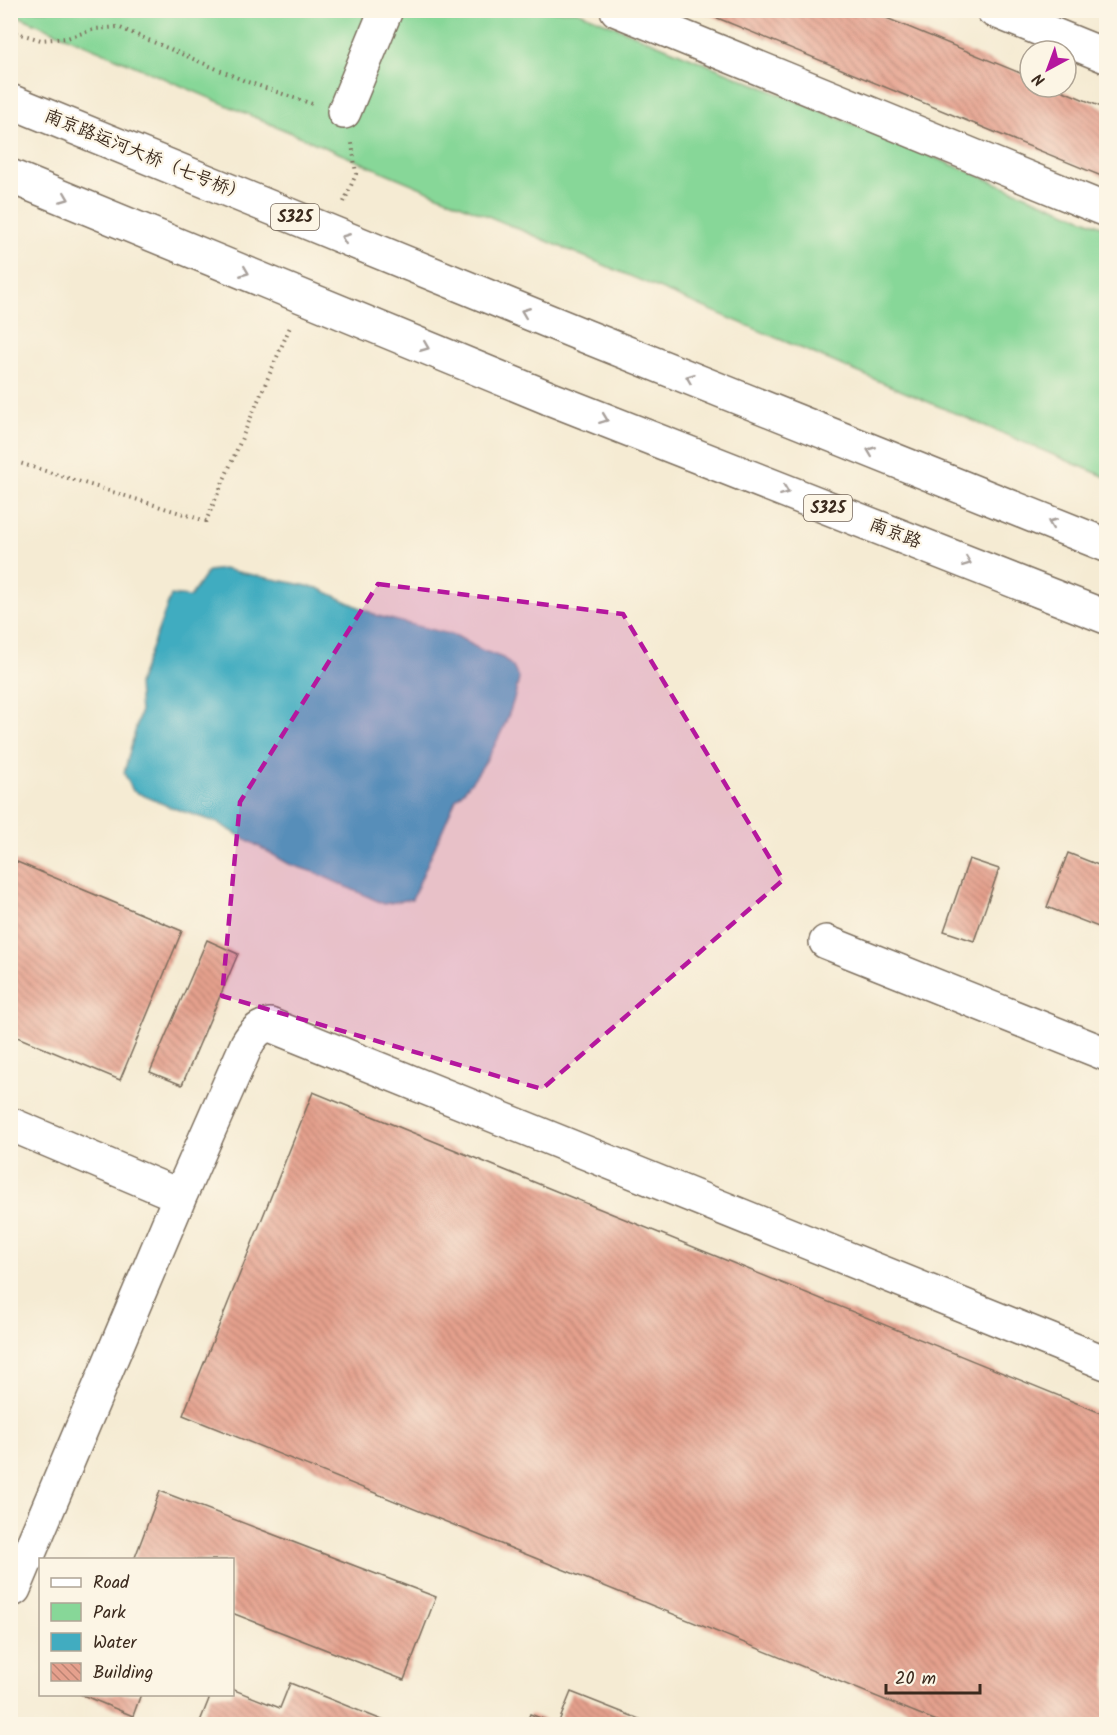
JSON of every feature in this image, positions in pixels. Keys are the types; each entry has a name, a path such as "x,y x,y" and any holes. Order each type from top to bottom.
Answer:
{"main road":[{"path":"344,112 386,10"},
{"path":"617,10 1107,210"},
{"path":"993,10 1107,56"},
{"name":"南京路运河大桥（七号桥）","path":"10,100 580,334 1107,545"},
{"name":"南京路","path":"10,176 549,398 1107,617"},
{"path":"826,942 1107,1054"},
{"path":"12,1591 247,1044 254,1033 270,1025 1107,1363"},
{"path":"10,1124 180,1196"}],"highlighted area":[{"path":"378,584 623,614 783,880 542,1089 222,996 240,802"}],"green space":[{"path":"11,10 577,11 1106,228 1106,477 315,143 11,13"}],"water":[{"path":"223,569 318,588 378,616 457,636 479,649 503,658 513,667 519,679 510,711 496,744 477,774 456,799 412,899 384,904 316,873 289,864 218,823 170,807 133,791 124,773 140,713 138,684 171,595 190,597 208,571"}],"building":[{"path":"698,10 867,10 1018,72 1018,99 1078,99 1078,97 1106,109 1106,178"},
{"path":"1068,853 1106,868 1106,930 1047,907"},
{"path":"10,859 182,931 120,1080 10,1034"},
{"path":"969,859 999,869 974,941 944,931"},
{"path":"207,940 238,954 182,1085 150,1072"},
{"path":"313,1092 1106,1415 1106,1714 1102,1724 944,1724 183,1415"},
{"path":"160,1491 436,1597 404,1680 234,1614 234,1558 135,1558"},
{"path":"290,1683 392,1724 199,1724 210,1696 234,1696 234,1690 280,1708"},
{"path":"571,1692 652,1724 558,1724"},
{"path":"85,1696 140,1696 133,1716"},
{"path":"530,1714 556,1724 526,1724"}]}
